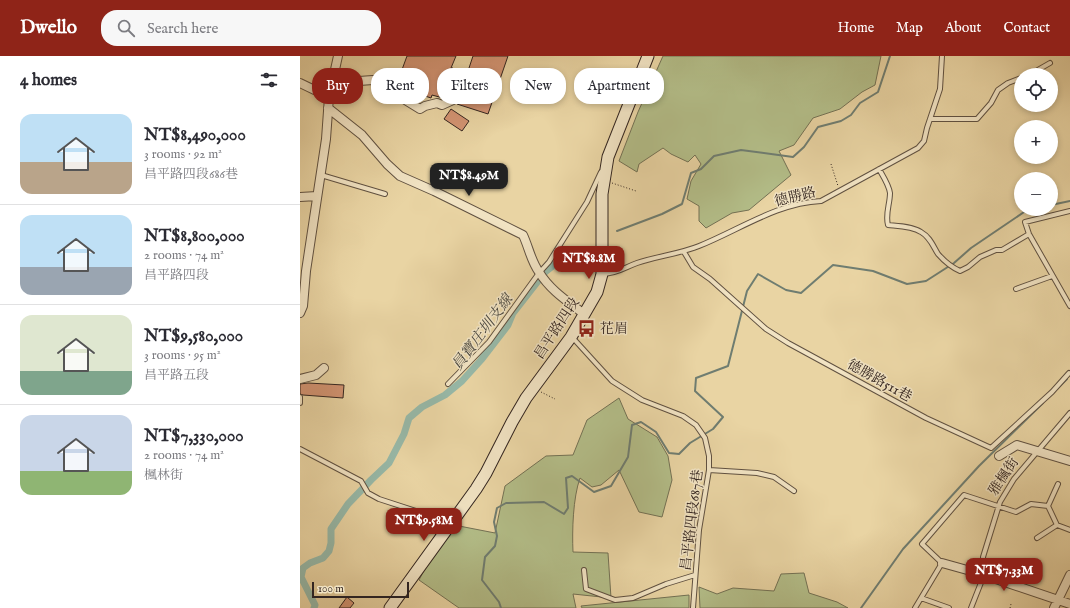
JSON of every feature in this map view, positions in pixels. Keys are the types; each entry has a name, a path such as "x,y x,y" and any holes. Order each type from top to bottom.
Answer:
{"street":[{"path":"335,68 338,56"},
{"name":"昌平路四段","path":"390,608 486,473 512,422 533,388 571,337 597,292 602,274 602,194 608,157 648,56"},
{"path":"363,81 373,80 420,109 437,103"},
{"path":"300,83 312,89"},
{"path":"300,313 303,306 306,271 326,139 328,104"},
{"path":"328,108 362,135 387,164 400,176 434,190 523,235 530,255 539,273 552,289 584,314"},
{"path":"300,197 317,196"},
{"path":"300,379 316,375 324,368"},
{"path":"999,456 1017,445 1038,450"},
{"name":"雅楓街","path":"1038,450 1070,461"},
{"path":"942,563 984,575 1070,604"},
{"path":"1054,608 1070,575"}],"lane":[{"name":"德勝路","path":"602,274 614,274 637,263 684,252 767,214 808,202 822,201 918,148 924,141 940,89 942,56"},
{"path":"1041,68 1050,63"},
{"path":"930,119 978,119 991,104 998,90 1014,81"},
{"path":"448,384 489,342 539,273 549,262 587,202 608,157"},
{"path":"879,169 890,192 886,218 888,225 912,228 921,231 931,241 938,253 949,265 960,271 968,268 980,257 996,250 1002,250 1028,234"},
{"path":"321,175 385,194"},
{"path":"1070,211 1025,222 1028,234 1070,306"},
{"name":"德勝路511巷","path":"684,252 693,267 710,279 766,329 788,343 926,418 991,448"},
{"path":"1016,289 1052,276"},
{"name":"昌平路四段687巷","path":"571,337 612,381 642,400 683,416 696,425 705,438 709,456 709,470 699,530 693,607"},
{"path":"999,456 991,448 1052,392 1069,373"},
{"path":"300,397 300,403"},
{"path":"1038,450 1070,413"},
{"path":"300,449 361,481 368,493 379,500 422,513 434,519 446,530"},
{"name":"雅楓街","path":"984,575 983,557 999,506 1014,479 1038,450"},
{"path":"709,470 757,473 774,477 794,491"},
{"path":"1058,484 1048,506 1057,525 1070,530"},
{"path":"915,608 942,563 922,544 964,496 1016,512 1031,504 1048,506"},
{"path":"1037,538 1057,525"},
{"path":"584,570 586,589 615,600 633,598 666,584 695,575"},
{"path":"971,608 984,575"},
{"path":"921,598 949,608"}],"path":[{"path":"831,164 840,191"},
{"path":"604,180 636,191"},
{"path":"533,388 555,399"},
{"path":"1010,608 1011,604"}],"green space":[{"path":"663,56 881,56 875,85 862,92 840,109 813,118 794,145 779,151 791,175 749,210 732,213 706,228 699,221 699,206 687,199 691,181 701,164 695,155 688,162 671,154 663,148 639,164 637,172 619,161 642,104 664,104 664,68 658,68"},
{"path":"619,398 628,419 657,437 668,456 672,480 662,517 639,512 619,470 601,485 592,487 580,478 574,514 573,552 608,553 611,598 573,594 576,608 459,608 419,580 444,533 454,525 495,533 505,486 546,456 573,455 587,420"},
{"path":"804,573 809,593 837,602 848,608 700,608 699,587 717,594 733,588 774,591 781,574"},
{"path":"689,595 689,608 582,608 581,606"}],"building":[{"path":"407,56 456,56 451,68 437,68 437,96 432,95 431,98 429,97 429,68 403,68"},
{"path":"473,56 508,56 502,73 502,68 469,68"},
{"path":"457,104 491,104 488,114"},
{"path":"451,109 469,121 462,131 444,119"},
{"path":"300,384 344,385 343,398 300,394"},
{"path":"347,597 354,603 350,608 339,608"}],"waterway":[{"path":"617,231 662,214 682,204 691,173 701,169 714,156 741,150 793,157 804,147 818,127 841,121 851,115 860,103 878,92 890,56"},
{"path":"1058,204 1070,201"},
{"path":"501,608 499,602 482,580 485,557 495,546 497,536 494,522 497,508 506,503 544,502 564,514 568,508 566,478 572,476 594,492 611,486 628,457 632,425 641,422 656,432 669,453 679,454 690,443 713,429 723,417 695,391 696,378 728,366 747,291 758,274 786,290 801,293 833,265 873,271 907,284 926,281 954,263 971,248 1018,216"},
{"name":"員寶庄圳支線","path":"314,608 315,605 301,577 303,568 310,563 323,558 329,551 331,543 331,529 348,504 389,463 404,434 409,418 422,407 445,395 462,381 481,360 508,325 513,313 545,272 563,258 589,250"},
{"path":"1057,389 1067,379"},
{"path":"861,608 903,549 979,466 1043,403"}],"place":[{"name":"花眉","path":"587,328"}]}
